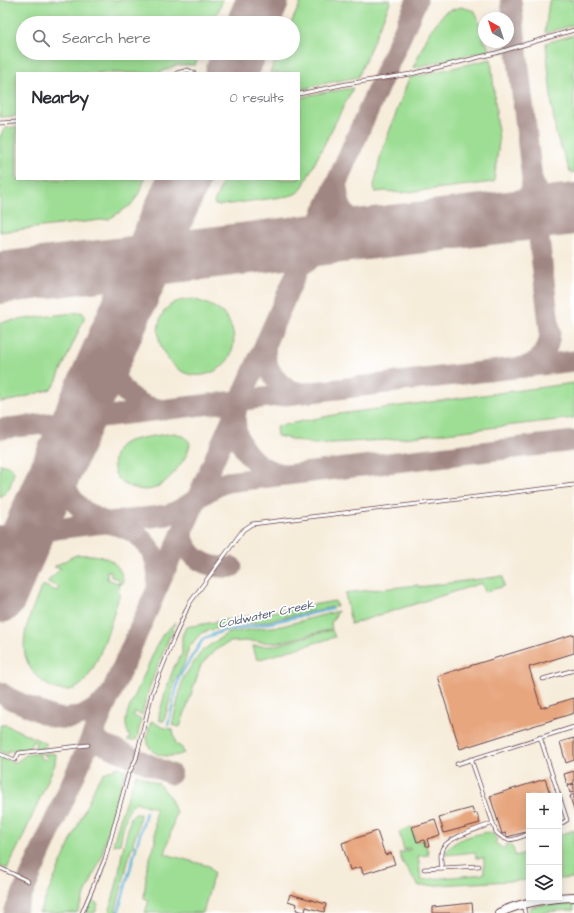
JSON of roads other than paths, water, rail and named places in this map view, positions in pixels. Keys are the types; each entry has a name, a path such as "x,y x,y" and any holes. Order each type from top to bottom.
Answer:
{"street":[{"path":"499,913 522,904 541,900 574,897"}],"lane":[{"path":"300,94 346,84 411,74 496,53 574,30"},
{"path":"181,72 188,70 192,72"},
{"path":"0,124 16,122"},
{"path":"82,913 105,859 128,775 136,759 152,693 174,638 189,604 243,530 252,524 574,486"},
{"path":"543,679 574,670"},
{"path":"457,764 574,727"},
{"path":"540,738 558,793"},
{"path":"0,754 14,760 20,753 88,745"},
{"path":"471,759 496,832 503,839 509,840 526,835"},
{"path":"562,805 567,820 562,823"},
{"path":"442,868 442,848 450,840 493,823"},
{"path":"424,869 479,866"},
{"path":"0,868 28,881"},
{"path":"522,904 525,913"}],"waterway":[{"name":"Coldwater Creek","path":"168,725 179,677 203,639 222,631 264,624 332,609"},
{"name":"Coldwater Creek","path":"118,913 146,812"}]}
